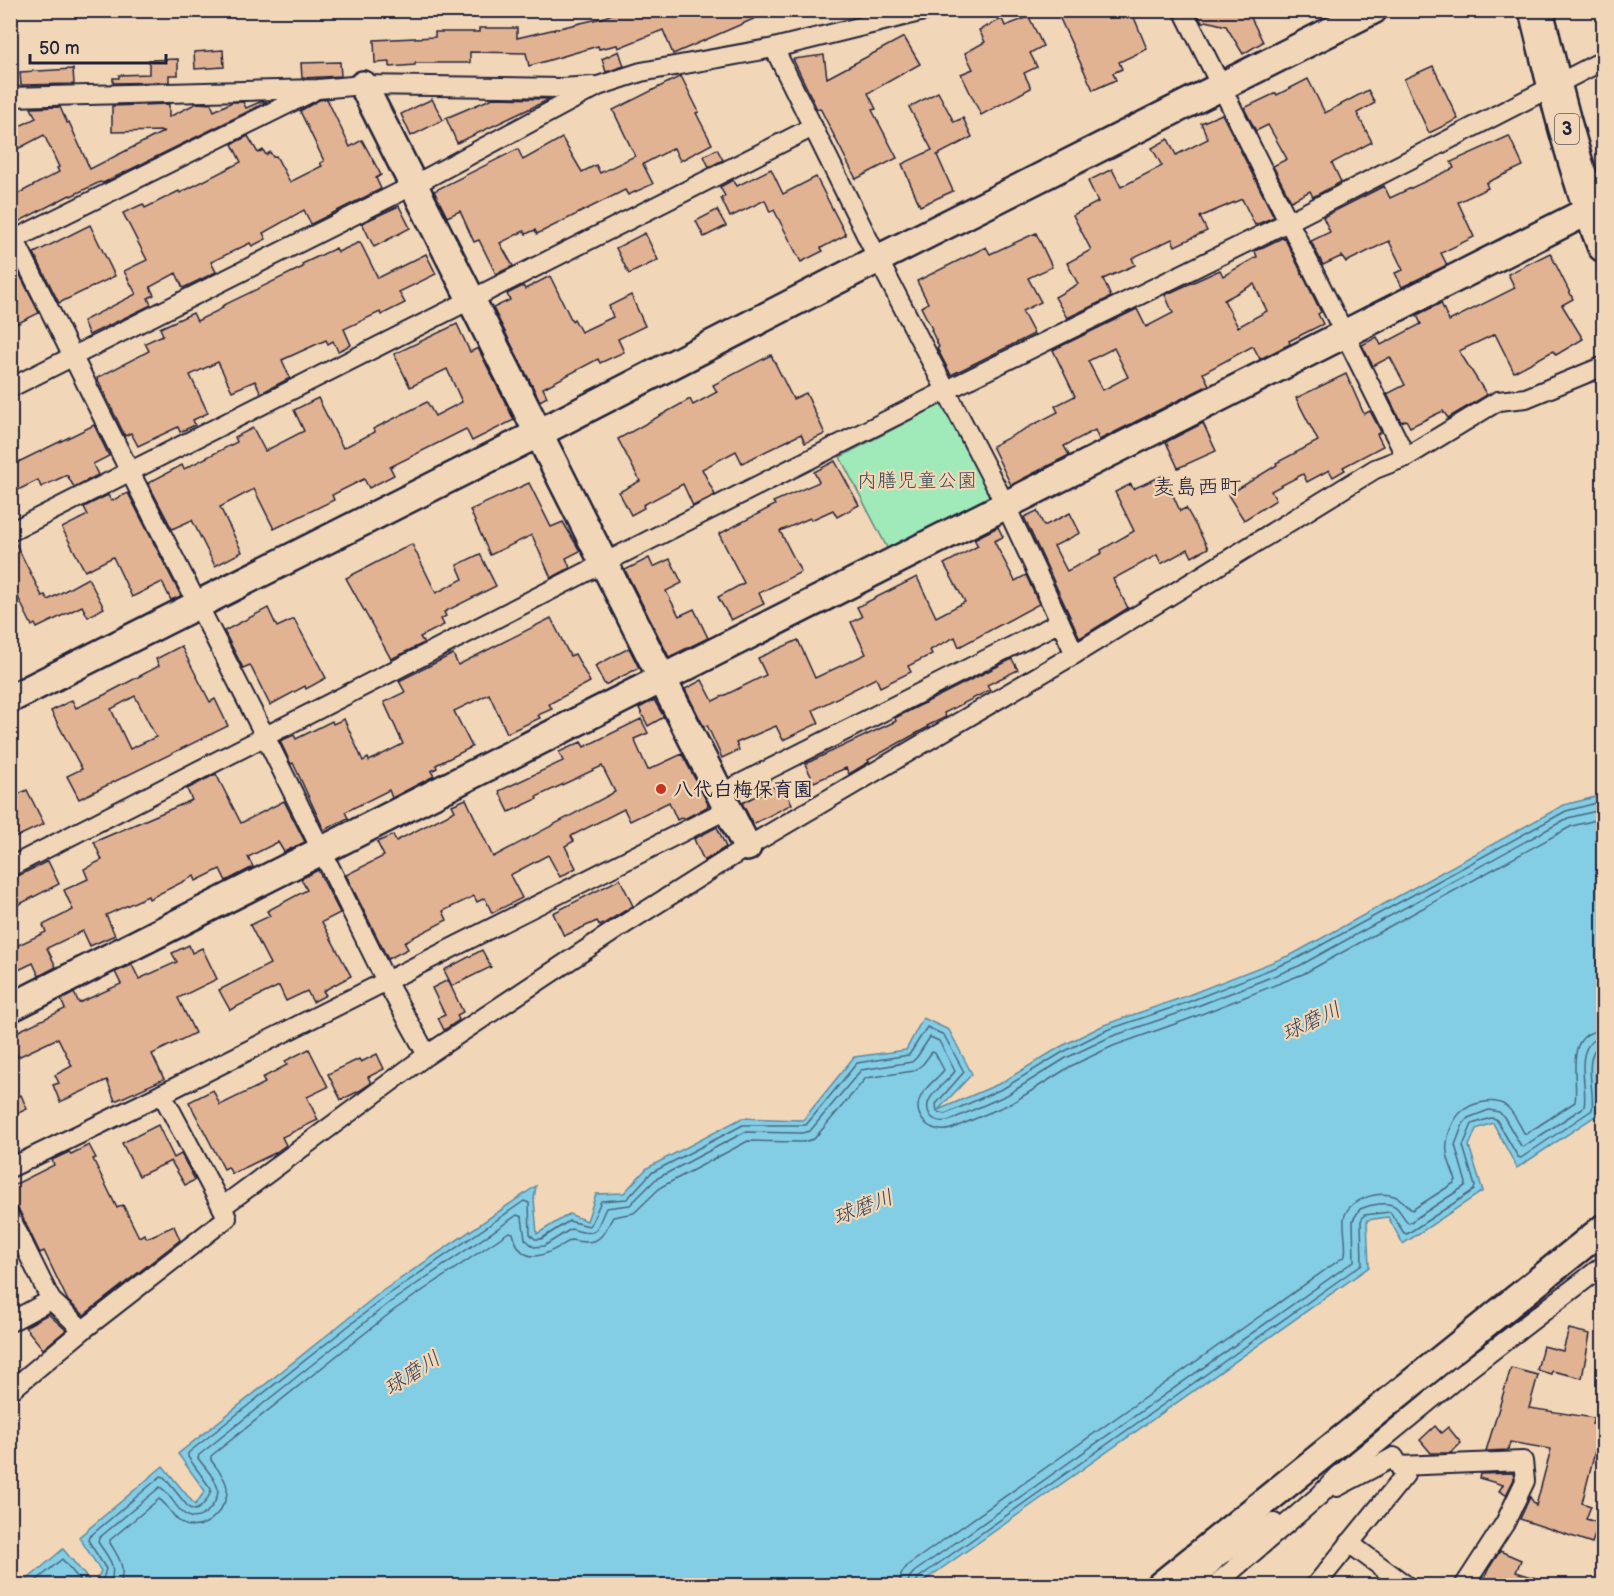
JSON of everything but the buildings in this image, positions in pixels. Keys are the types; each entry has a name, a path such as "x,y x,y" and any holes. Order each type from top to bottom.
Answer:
{"highway":[{"name":"3","path":"1536,10 1554,84 1597,206 1604,245"}],"street":[{"path":"10,388 414,184 598,86 641,72 774,48 928,10"},
{"path":"1183,10 1406,457"},
{"path":"10,699 1373,10"},
{"path":"774,48 878,259 1005,504 1075,654"},
{"path":"10,867 604,563 1288,222 1604,60"},
{"path":"10,97 318,89 363,85 561,88 598,86"},
{"path":"363,85 747,847"},
{"path":"318,89 13,235 386,981 427,1055"},
{"path":"10,532 813,127"},
{"path":"10,1008 1597,206"},
{"path":"222,1207 427,1055 597,942 747,847 1075,654 1375,469 1406,457 1498,401 1526,398 1604,366"},
{"path":"10,1168 386,981 1060,622"},
{"path":"10,1391 83,1330 228,1218 162,1094"},
{"path":"10,1217 51,1300 83,1330"},
{"path":"1161,1586 1214,1550 1474,1332 1604,1228"},
{"path":"1214,1586 1382,1439 1462,1374 1604,1265"},
{"path":"1474,1332 1486,1339 1604,1279"},
{"path":"10,1322 51,1300"},
{"path":"1190,1586 1214,1550 1394,1457 1404,1475 1316,1586"},
{"path":"1399,1466 1523,1461 1525,1481 1505,1523 1464,1586"},
{"path":"1349,1543 1407,1586"}],"green space":[{"name":"内膳児童公園","path":"941,404 995,503 893,559 840,457"}],"water":[{"name":"球磨川","path":"1603,795 1604,1052 1599,1053 1596,1080 1600,1113 1517,1168 1493,1123 1476,1129 1469,1146 1483,1191 1403,1244 1388,1217 1367,1220 1369,1267 918,1585 94,1585 101,1571 79,1537 163,1466 195,1505 205,1491 178,1454 381,1292 536,1186 534,1199 537,1234 569,1214 587,1221 596,1194 624,1193 647,1168 742,1118 803,1120 854,1057 906,1050 923,1018 949,1030 972,1074 938,1110 1001,1083 1060,1047 1104,1025 1181,998 1293,954 1564,805"},
{"path":"63,1549 93,1585 21,1585"}],"place":[{"name":"八代白梅保育園","path":"661,789"}],"district":[{"name":"麦島西町","path":"1197,486"}]}
